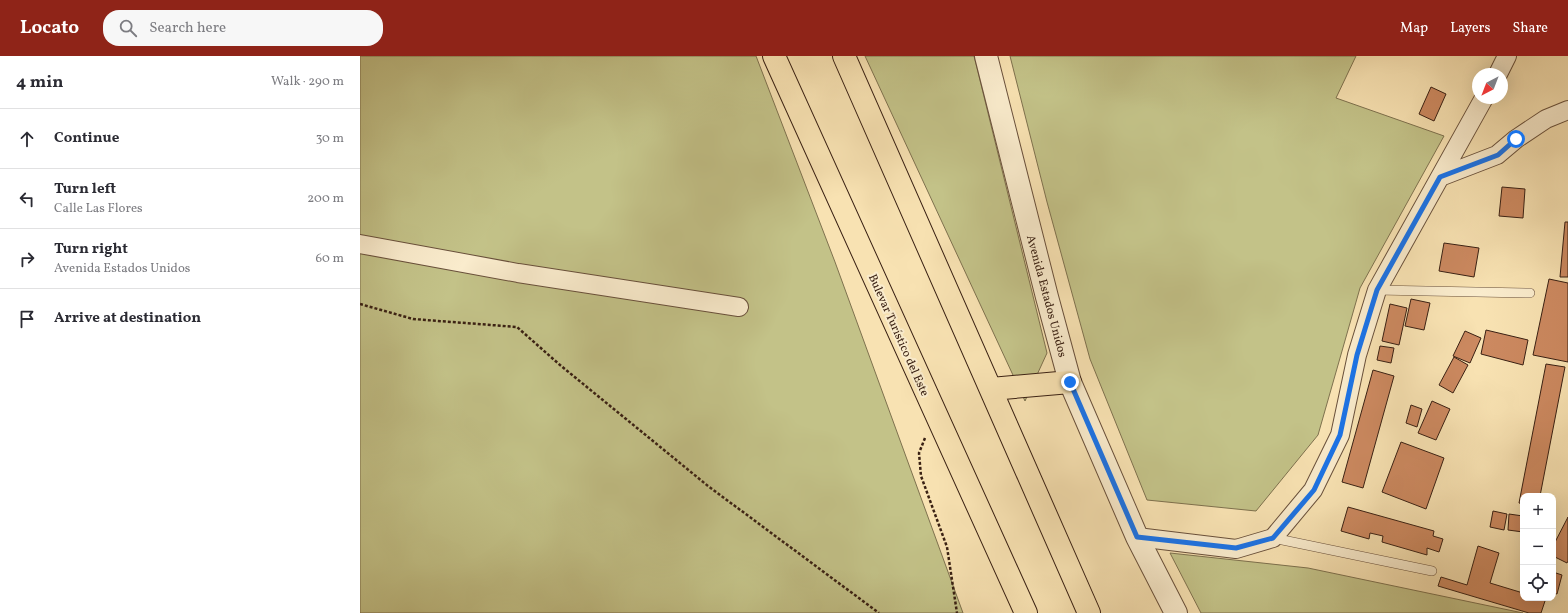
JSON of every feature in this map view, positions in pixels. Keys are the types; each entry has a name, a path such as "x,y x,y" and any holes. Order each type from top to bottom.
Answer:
{"highway":[{"name":"Bulevar Turístico del Este","path":"774,56 1026,613"},
{"path":"844,56 1089,613"},
{"path":"991,389 1070,382"}],"street":[{"name":"Avenida Estados Unidos","path":"986,56 1070,382 1137,537 1176,613"},
{"path":"1501,68 1507,56"},
{"path":"1137,537 1236,548 1273,538 1314,490 1340,435 1357,355 1377,290 1481,104"},
{"path":"1440,177 1498,155 1516,139 1546,119 1568,110"},
{"path":"360,244 518,272 739,306"}],"lane":[{"path":"1377,290 1530,293"},
{"path":"1273,538 1432,571"}],"path":[{"path":"360,304 413,319 517,328 708,486 879,613"},
{"path":"938,421 926,436 919,454 921,476 947,547 957,613"}],"shaded area":[{"path":"360,56 756,56 835,262 963,613 360,613"},
{"path":"865,56 974,56 1047,353 1025,401"},
{"path":"1010,56 1356,56 1336,98 1444,136 1360,288 1318,435 1256,511 1147,500 1090,359 1047,202"},
{"path":"1170,553 1308,568 1523,613 1201,613"}],"building":[{"path":"1431,87 1446,94 1434,121 1419,114"},
{"path":"1502,187 1525,189 1523,218 1499,216"},
{"path":"1565,222 1568,222 1568,277 1560,277"},
{"path":"1444,243 1479,248 1474,277 1439,271"},
{"path":"1549,279 1568,283 1568,362 1533,355"},
{"path":"1411,299 1430,303 1424,330 1405,326"},
{"path":"1390,304 1407,308 1399,345 1382,341"},
{"path":"1486,330 1528,340 1523,365 1481,354"},
{"path":"1465,331 1481,338 1470,363 1453,356"},
{"path":"1380,346 1394,348 1391,363 1377,360"},
{"path":"1454,357 1468,365 1453,393 1439,385"},
{"path":"1546,364 1565,367 1541,493 1521,493"},
{"path":"1373,370 1394,376 1363,488 1342,482"},
{"path":"1432,401 1450,409 1436,440 1418,433"},
{"path":"1411,405 1422,409 1417,427 1406,423"},
{"path":"1401,442 1444,458 1426,509 1382,492"},
{"path":"1348,507 1434,531 1433,536 1443,539 1439,552 1427,548 1427,555 1382,542 1383,536 1370,533 1369,539 1341,531"},
{"path":"1493,511 1507,514 1504,530 1490,527"},
{"path":"1509,514 1520,516 1520,532 1508,530"},
{"path":"1568,517 1567,563 1556,558 1556,540"},
{"path":"1478,546 1499,553 1490,583 1520,592 1520,601 1545,601 1541,613 1529,613 1438,586 1441,577 1467,585"},
{"path":"1556,573 1562,575 1556,594"}],"route":[{"path":"1070,382 1137,537 1236,548 1273,538 1314,490 1340,435 1357,355 1377,290 1440,177 1498,155 1516,139"}]}
